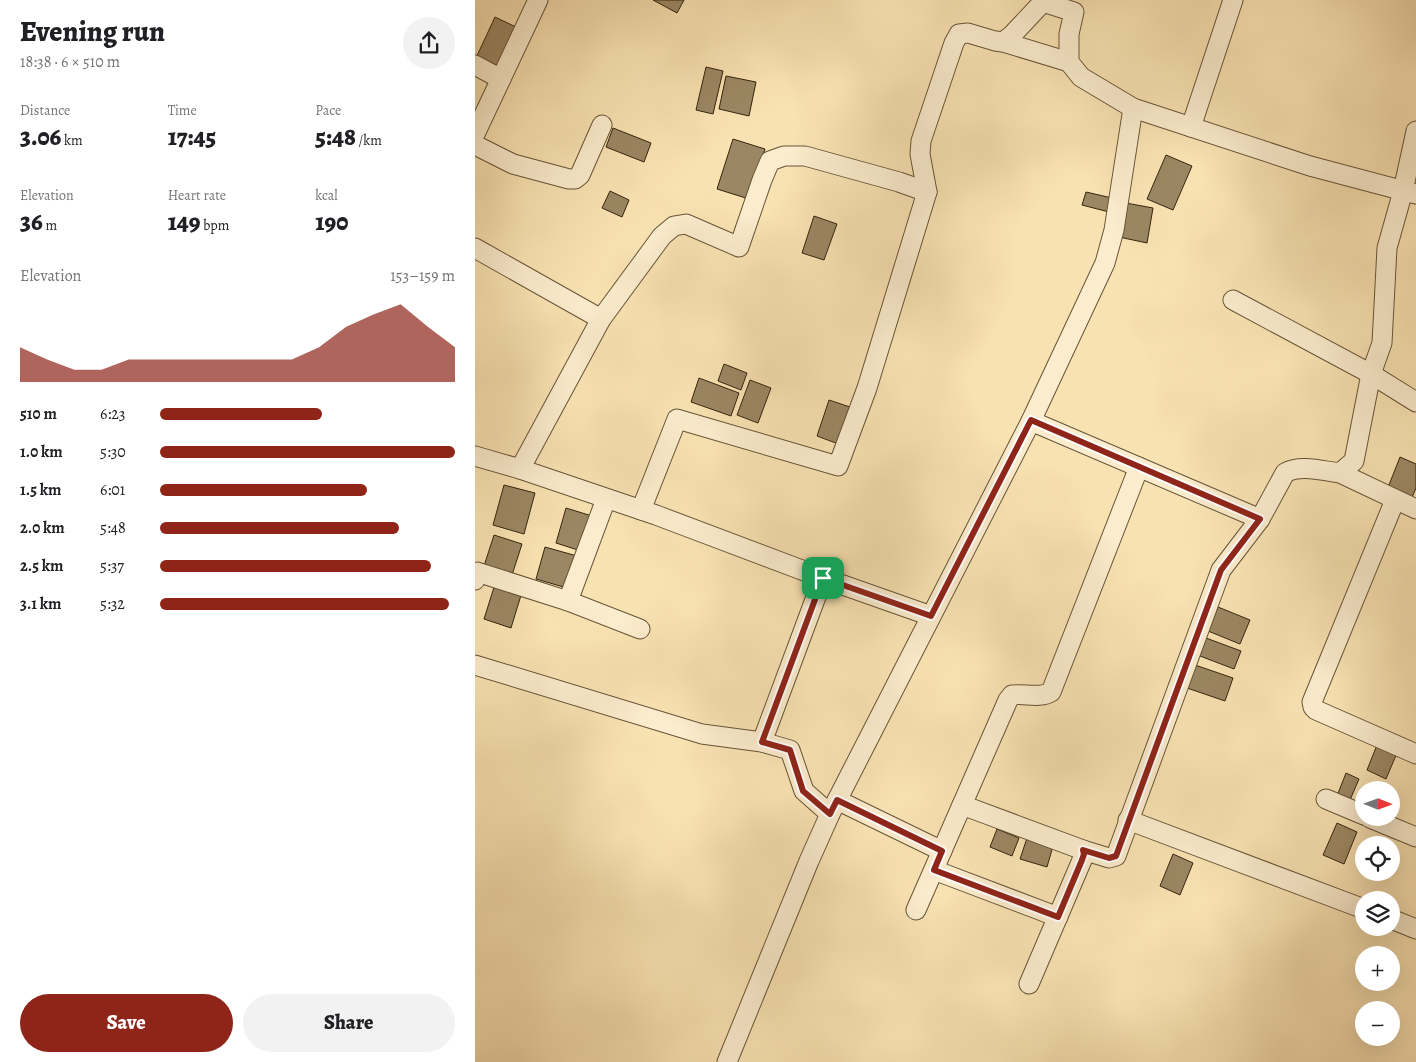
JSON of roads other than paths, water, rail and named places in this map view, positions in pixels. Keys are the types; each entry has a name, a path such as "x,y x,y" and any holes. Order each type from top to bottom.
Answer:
{"street":[{"path":"475,134 538,0"},
{"path":"1191,127 1233,0"},
{"path":"1003,42 1012,35 1040,1 1075,6 1069,34 1069,62"},
{"path":"641,510 677,419 838,466 867,388 927,192 920,154 921,141 954,43 959,34 967,33 1003,42 1069,62 1081,77 1133,108 1310,166 1409,192"},
{"path":"475,65 501,79"},
{"path":"727,1062 833,807 1031,420 1105,264 1111,244 1133,108"},
{"path":"475,145 513,164 575,179 580,175 602,124"},
{"path":"1340,473 1354,461 1371,374 1382,343 1387,248 1409,192 1416,132"},
{"path":"520,469 601,319 662,236 674,226 686,224 739,247 770,161 784,156 805,156 899,182 927,192"},
{"path":"475,248 601,319"},
{"path":"1233,300 1371,374 1416,402"},
{"path":"1031,420 1260,519"},
{"path":"475,456 520,469 641,510 931,616"},
{"path":"916,910 1008,700 1012,696 1019,694 1040,695 1051,692 1139,467"},
{"path":"962,805 1083,850 1109,858 1116,856 1221,570 1260,519 1285,473 1291,469 1299,468 1340,473 1416,510"},
{"path":"568,601 606,498"},
{"path":"1395,500 1312,702 1316,710 1416,754"},
{"path":"475,580 477,572 568,601 640,629"},
{"path":"762,742 823,578"},
{"path":"475,665 702,734 762,742 790,750 803,791 833,807 942,851"},
{"path":"1326,799 1355,811"},
{"path":"1128,820 1355,906"},
{"path":"1389,826 1416,837"},
{"path":"1029,984 1082,860 1083,850"},
{"path":"934,870 1058,917"},
{"path":"1400,923 1416,929"}]}
